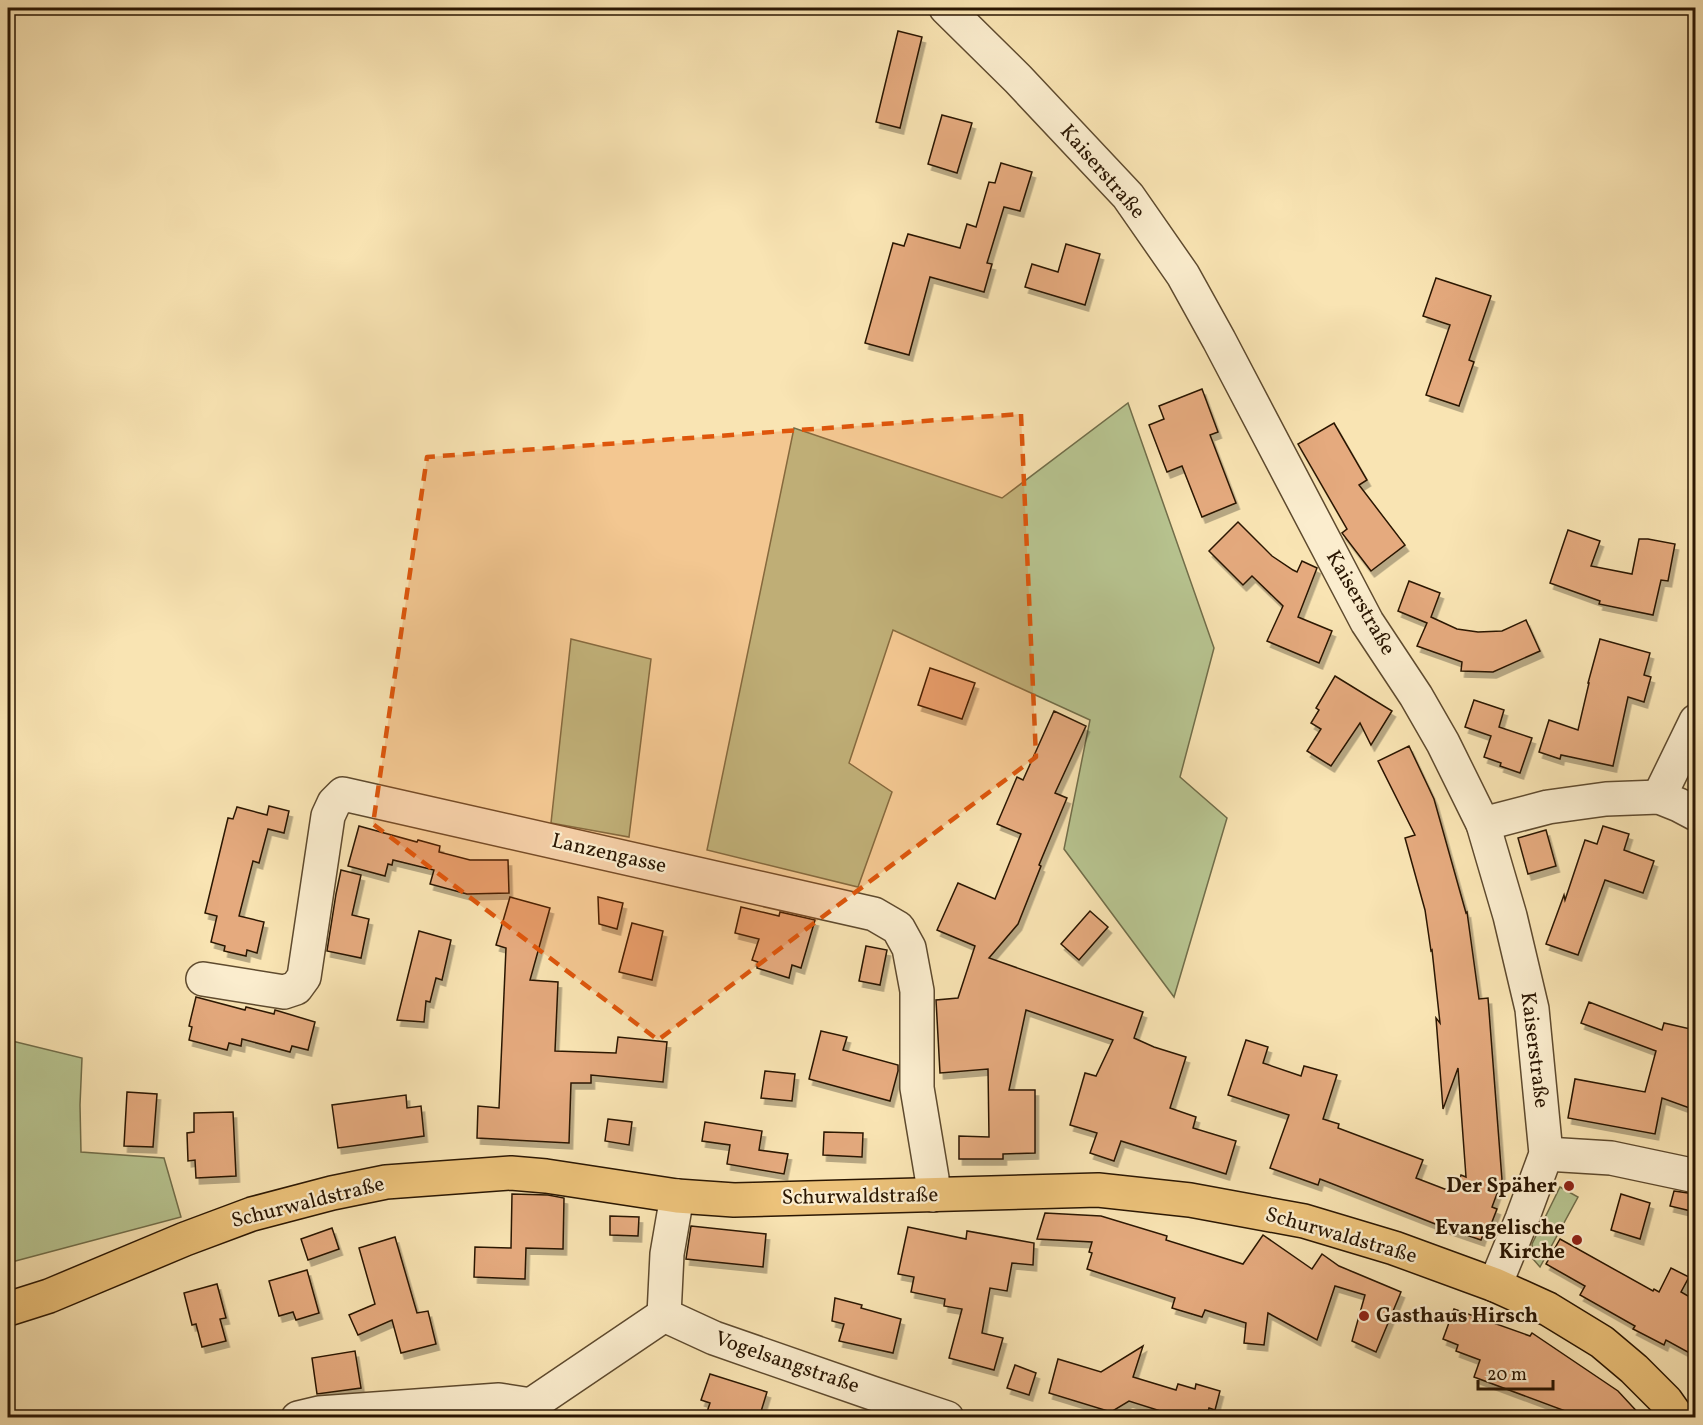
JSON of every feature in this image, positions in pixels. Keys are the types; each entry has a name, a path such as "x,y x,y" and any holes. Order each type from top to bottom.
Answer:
{"main road":[{"name":"Schurwaldstraße","path":"8,1309 49,1296 185,1239 252,1214 332,1193 386,1182 511,1173 546,1176 677,1196 734,1200 1098,1190 1190,1200 1305,1221 1394,1248 1494,1285 1548,1309 1602,1342 1634,1369 1666,1401 1678,1418"}],"street":[{"name":"Kaiserstraße","path":"946,8 1018,79 1128,196 1183,275 1220,340 1367,622 1416,696 1443,743 1483,824 1510,915 1532,1009 1546,1154 1494,1285"},
{"path":"1659,797 1695,721"},
{"name":"Lanzengasse","path":"203,979 284,992 296,988 304,977 328,816 334,803 343,794 874,915 898,928 909,948 917,991 917,1088 933,1195"},
{"path":"1483,824 1548,807 1606,799 1659,797 1695,814"},
{"path":"1546,1154 1611,1158 1695,1176"},
{"path":"298,1418 318,1413 499,1400 517,1411 664,1315 667,1254 677,1196"},
{"name":"Vogelsangstraße","path":"664,1315 714,1338 947,1418"}],"highlighted area":[{"path":"1021,414 1036,757 658,1040 373,824 427,457"}],"green space":[{"path":"1128,403 1214,648 1180,777 1227,818 1174,997 1064,849 1090,720 893,630 849,763 892,792 858,887 707,850 794,428 1002,498"},
{"path":"571,639 651,659 629,837 551,823"},
{"path":"8,1040 82,1058 81,1152 164,1158 181,1217 8,1263"},
{"path":"1560,1187 1578,1197 1540,1267 1533,1259 1532,1244"}],"building":[{"path":"898,31 922,37 900,128 876,122"},
{"path":"942,115 972,123 957,173 928,164"},
{"path":"1001,163 1032,172 1020,211 1004,207 987,263 992,264 984,292 930,277 909,355 865,343 893,243 904,246 908,234 960,248 967,224 976,227 989,182 995,183"},
{"path":"1066,244 1100,254 1085,305 1025,287 1032,264 1058,272"},
{"path":"1436,278 1491,296 1469,360 1474,362 1459,406 1426,395 1450,325 1423,316"},
{"path":"1202,389 1218,432 1210,435 1236,503 1202,517 1182,466 1167,472 1149,425 1164,419 1159,406"},
{"path":"1334,423 1367,480 1359,485 1405,545 1371,571 1342,533 1347,529 1298,444"},
{"path":"1238,522 1272,556 1293,570 1297,572 1302,561 1317,568 1298,617 1332,631 1319,663 1267,641 1283,606 1252,576 1243,585 1209,551"},
{"path":"1568,530 1600,541 1591,566 1632,574 1639,539 1675,544 1668,581 1661,580 1653,615 1599,604 1600,601 1550,583"},
{"path":"1409,581 1440,593 1431,617 1457,629 1478,632 1502,631 1526,620 1540,651 1493,672 1461,671 1462,662 1417,646 1427,623 1398,611"},
{"path":"1600,639 1650,653 1644,675 1651,677 1644,702 1628,697 1613,766 1561,755 1560,759 1539,752 1549,720 1578,730"},
{"path":"930,668 975,683 962,719 918,705"},
{"path":"1335,676 1392,711 1371,745 1360,723 1331,766 1307,751 1321,729 1311,723 1319,710 1316,708"},
{"path":"1474,700 1504,710 1499,727 1532,738 1520,773 1484,757 1491,736 1465,727"},
{"path":"1054,711 1086,726 1055,793 1067,798 1039,865 1041,866 1018,924 989,958 1143,1012 1134,1038 1186,1057 1170,1108 1196,1117 1193,1128 1236,1141 1226,1174 1121,1141 1114,1161 1090,1153 1097,1133 1070,1125 1085,1073 1096,1076 1113,1040 1026,1010 1009,1090 1035,1090 1035,1153 1003,1154 1003,1159 959,1159 959,1136 989,1137 988,1069 940,1073 936,1000 958,998 975,946 937,930 958,883 995,899 1021,834 997,824 1017,777 1023,780"},
{"path":"1409,746 1434,799 1467,912 1479,999 1488,998 1502,1180 1492,1207 1497,1209 1490,1227 1486,1226 1481,1240 1320,1179 1318,1185 1270,1168 1289,1115 1228,1095 1246,1040 1268,1047 1263,1063 1301,1076 1304,1066 1337,1075 1323,1119 1339,1124 1338,1128 1423,1160 1416,1178 1455,1193 1461,1175 1466,1177 1458,1068 1443,1109 1436,1018 1440,1023 1432,950 1425,910 1405,838 1415,835 1378,761"},
{"path":"269,806 289,811 284,833 268,829 259,863 253,861 239,916 264,922 257,953 247,950 246,956 224,951 225,946 211,942 217,916 205,913 228,818 233,819 237,807 267,815"},
{"path":"359,826 440,846 439,852 470,860 508,860 509,893 467,894 430,884 434,870 393,860 392,865 388,864 385,876 348,866"},
{"path":"1603,826 1629,834 1624,850 1654,861 1643,893 1605,880 1578,955 1546,944 1564,895 1565,900 1585,840 1597,844"},
{"path":"1546,830 1556,866 1528,874 1518,838"},
{"path":"341,870 361,875 352,915 369,919 361,958 327,951"},
{"path":"510,897 550,908 530,980 558,982 555,1051 616,1053 618,1037 667,1042 663,1082 591,1075 591,1083 571,1083 569,1143 477,1138 478,1106 499,1108 506,948 496,945"},
{"path":"598,897 623,903 617,929 599,924"},
{"path":"741,907 779,916 780,912 815,920 801,968 792,965 789,978 757,968 758,962 752,960 759,939 735,933"},
{"path":"1090,911 1108,927 1079,960 1061,944"},
{"path":"632,923 663,931 652,980 619,972"},
{"path":"419,931 451,940 442,980 436,978 430,1002 426,1001 424,1022 397,1020"},
{"path":"866,946 887,950 880,985 859,981"},
{"path":"196,997 245,1010 246,1007 274,1014 275,1010 315,1022 308,1050 292,1046 290,1052 242,1039 241,1046 229,1043 227,1050 189,1040 192,1027 189,1026"},
{"path":"1589,1002 1662,1030 1664,1023 1695,1030 1695,1110 1662,1098 1655,1134 1568,1118 1575,1079 1645,1092 1656,1051 1581,1023"},
{"path":"821,1031 847,1037 843,1050 898,1065 890,1101 809,1079"},
{"path":"765,1071 795,1074 792,1101 761,1098"},
{"path":"127,1092 157,1094 153,1147 124,1146"},
{"path":"406,1095 407,1108 421,1106 424,1136 338,1148 332,1105"},
{"path":"233,1112 236,1176 196,1178 195,1160 188,1161 187,1133 194,1132 194,1113"},
{"path":"608,1119 632,1122 629,1145 605,1141"},
{"path":"705,1122 762,1131 759,1150 788,1154 784,1174 727,1164 730,1145 702,1141"},
{"path":"824,1132 863,1133 862,1157 823,1155"},
{"path":"1674,1191 1695,1194 1695,1212 1670,1206"},
{"path":"512,1194 564,1198 563,1249 526,1248 525,1279 474,1277 475,1247 511,1248"},
{"path":"1621,1194 1650,1203 1640,1239 1611,1230"},
{"path":"1045,1213 1101,1216 1167,1236 1166,1240 1243,1264 1263,1235 1312,1269 1322,1254 1339,1266 1401,1292 1376,1352 1352,1341 1365,1295 1335,1286 1317,1340 1268,1313 1264,1345 1244,1343 1246,1323 1205,1310 1202,1317 1172,1308 1175,1298 1087,1269 1092,1253 1089,1252 1092,1242 1037,1239"},
{"path":"610,1216 639,1217 638,1236 610,1235"},
{"path":"691,1226 766,1234 763,1267 686,1259"},
{"path":"908,1227 966,1239 967,1231 1034,1243 1033,1265 1012,1263 1007,1291 990,1288 982,1333 1003,1338 994,1370 949,1358 962,1309 944,1306 945,1299 911,1292 914,1277 898,1274"},
{"path":"332,1228 339,1249 308,1260 301,1239"},
{"path":"395,1237 417,1313 428,1311 436,1344 401,1353 392,1320 358,1335 349,1315 375,1304 359,1248"},
{"path":"1560,1239 1653,1291 1654,1289 1659,1292 1671,1268 1689,1277 1681,1292 1695,1300 1695,1356 1666,1340 1664,1345 1633,1329 1635,1326 1580,1295 1585,1286 1546,1264"},
{"path":"307,1270 319,1313 296,1320 293,1312 279,1316 269,1281"},
{"path":"217,1284 226,1318 220,1319 226,1341 202,1347 196,1324 192,1325 184,1293"},
{"path":"835,1298 901,1319 893,1353 839,1341 844,1324 832,1321"},
{"path":"1454,1309 1530,1336 1532,1333 1618,1391 1643,1418 1584,1418 1474,1377 1480,1360 1456,1351 1458,1345 1443,1339"},
{"path":"1143,1346 1133,1377 1176,1390 1178,1384 1195,1389 1196,1384 1220,1391 1215,1410 1209,1408 1206,1418 1169,1418 1170,1414 1129,1401 1111,1412 1049,1393 1058,1359 1101,1372"},
{"path":"355,1351 361,1388 317,1394 312,1358"},
{"path":"1015,1365 1036,1373 1029,1395 1007,1388"},
{"path":"710,1374 767,1392 759,1418 705,1418 710,1403 701,1400"}],"place":[{"name":"Der Späher","path":"1569,1186"},
{"name":"Evangelische Kirche","path":"1577,1240"},
{"name":"Gasthaus Hirsch","path":"1364,1316"}]}
